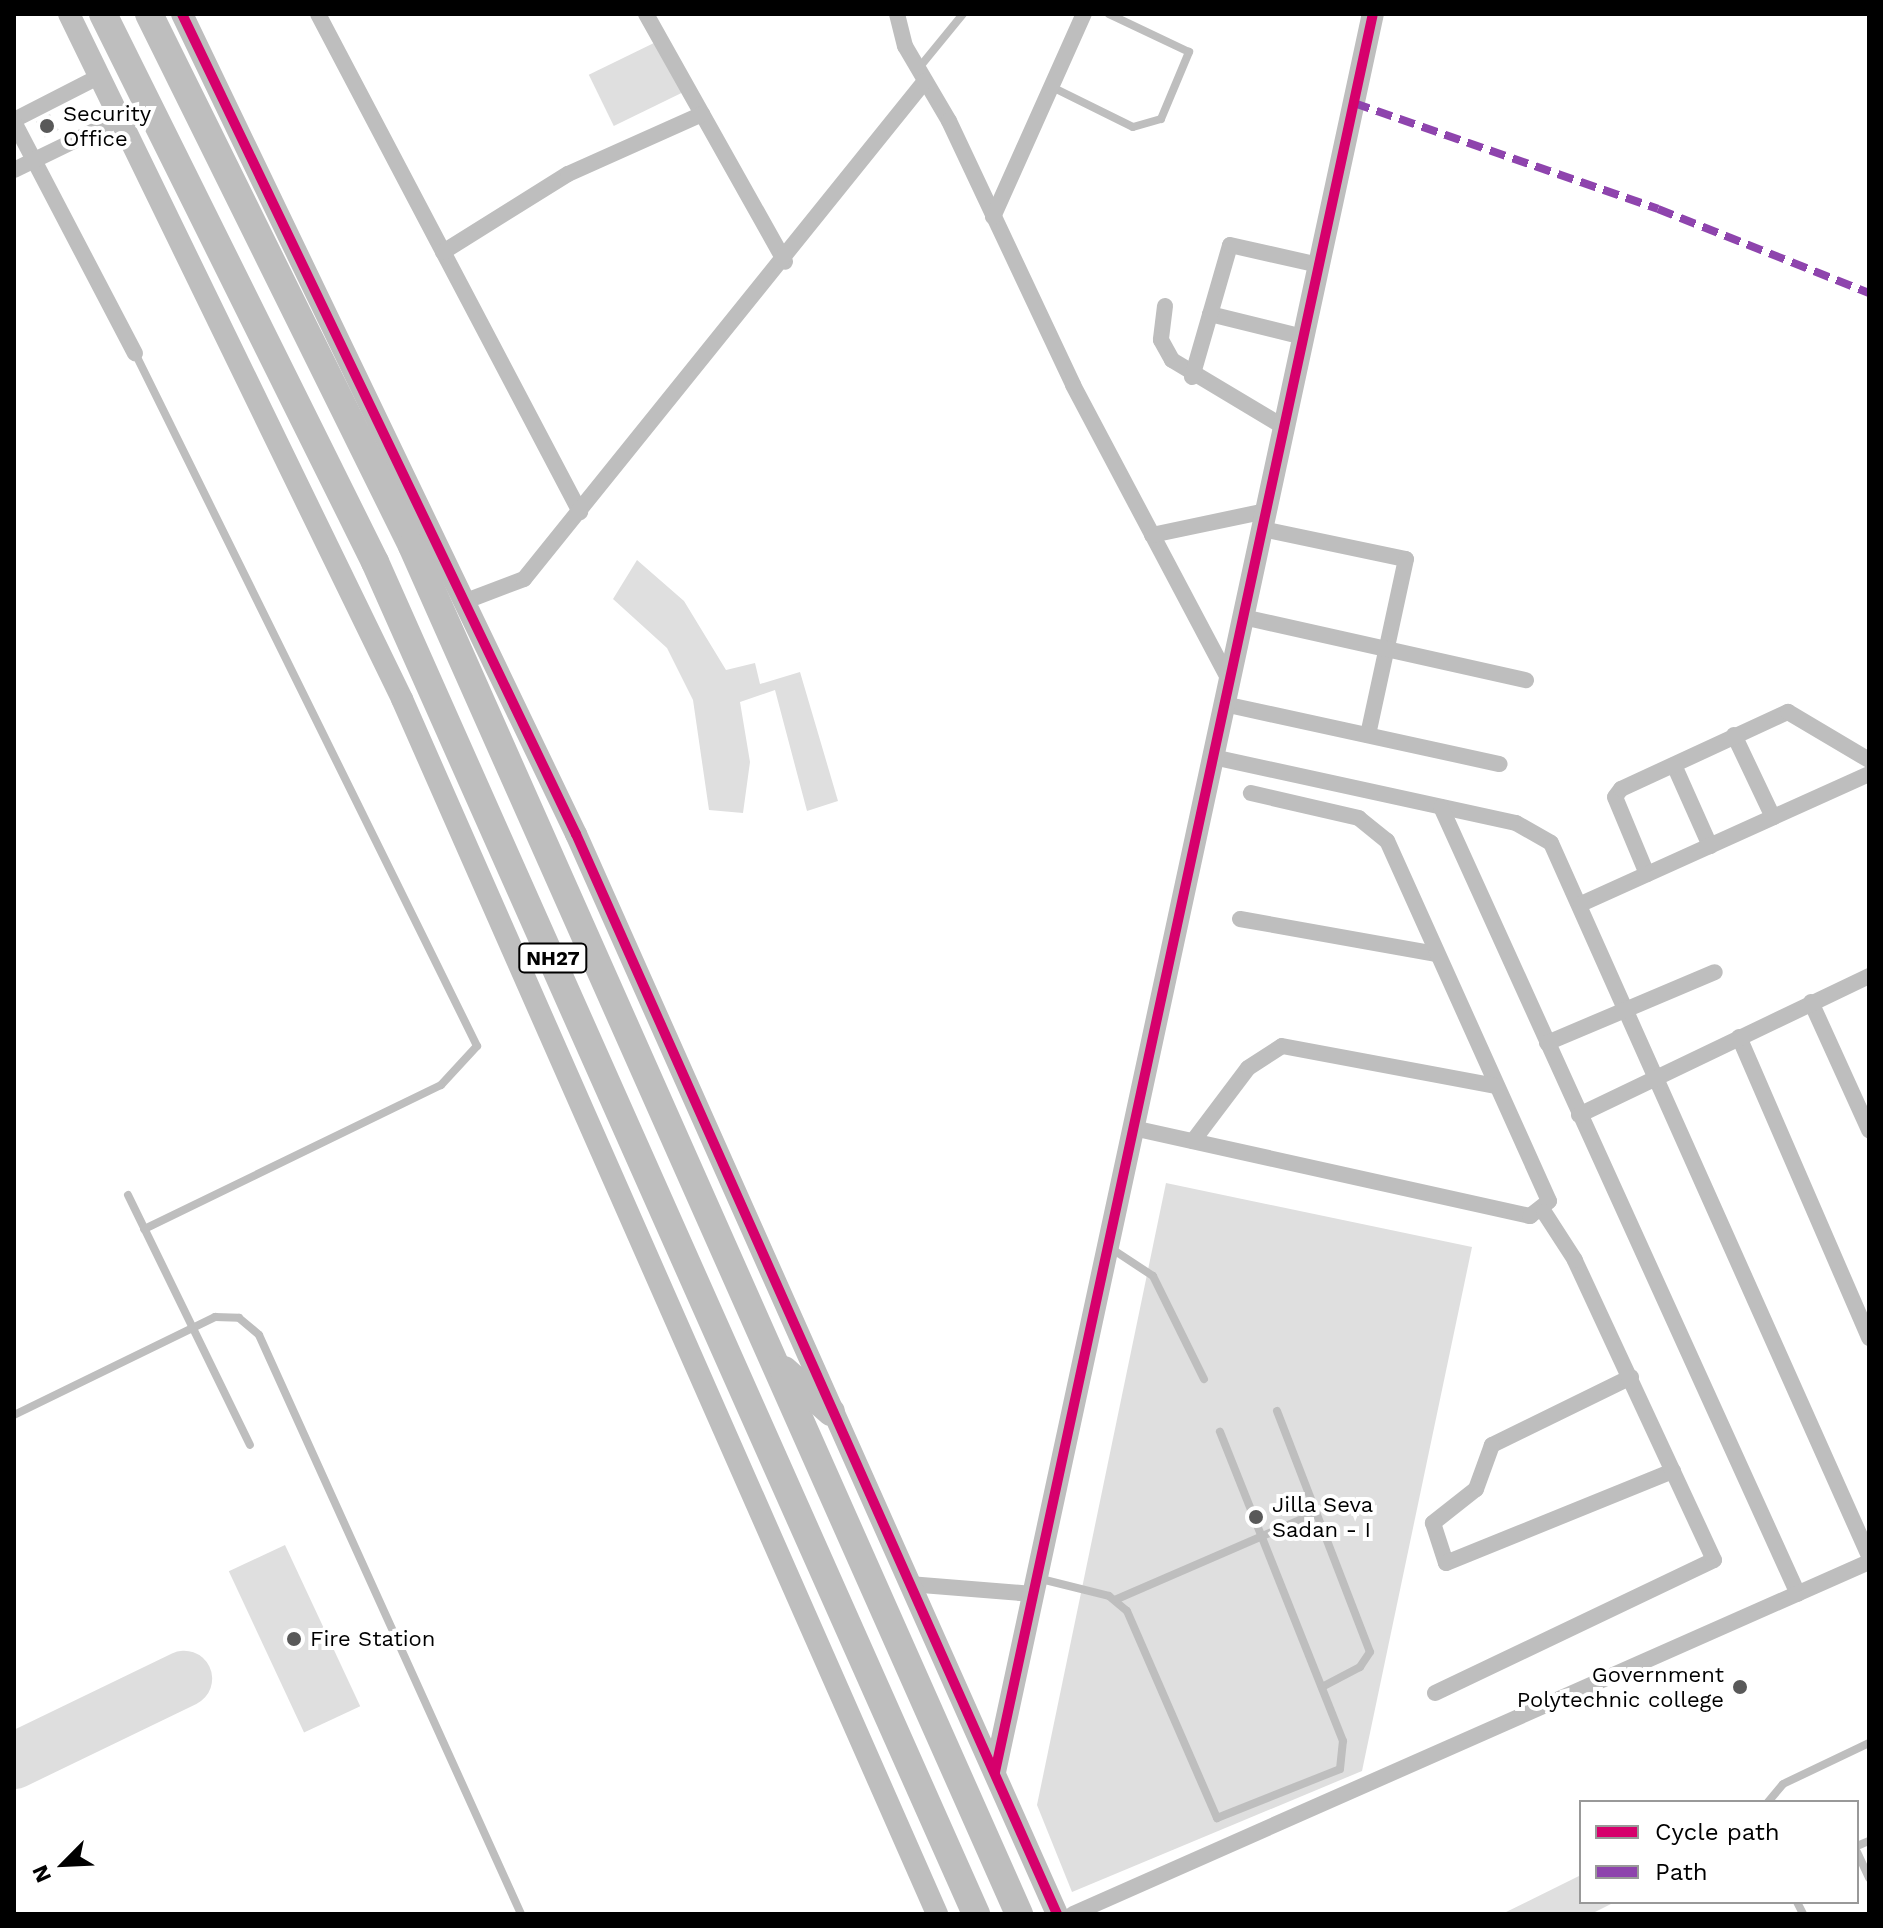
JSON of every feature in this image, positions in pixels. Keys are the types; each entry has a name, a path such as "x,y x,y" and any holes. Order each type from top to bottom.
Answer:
{"highway":[{"name":"NH27","path":"103,14 375,562 976,1914"},
{"name":"NH27","path":"149,14 412,546 1019,1914"},
{"path":"775,1361 831,1412"}],"street":[{"path":"69,14 402,699 937,1914"},
{"path":"182,14 466,601 1057,1914"},
{"path":"318,14 580,512"},
{"path":"646,14 785,262"},
{"path":"897,14 921,75 1152,535 1229,680"},
{"path":"993,217 1084,14"},
{"path":"995,1772 1373,14"},
{"path":"466,601 524,579 785,262 921,75"},
{"path":"100,76 14,121 135,353"},
{"path":"443,252 568,174 702,114"},
{"path":"14,170 121,118"},
{"path":"1192,377 1230,245 1319,265"},
{"path":"1165,306 1161,340 1192,377 1284,427"},
{"path":"1210,314 1303,337"},
{"path":"1152,535 1264,520 1406,559 1389,650 1368,735"},
{"path":"1243,617 1526,680"},
{"path":"1224,704 1500,764"},
{"path":"1647,874 1615,793 1788,712 1869,760"},
{"path":"1734,735 1773,817"},
{"path":"1073,1914 1798,1594 1869,1559 1560,856 1537,829 1213,757"},
{"path":"1674,765 1710,846"},
{"path":"1581,904 1869,774"},
{"path":"1251,793 1377,828 1495,1086 1545,1184 1544,1212 1631,1377 1711,1550 1706,1569 1435,1693"},
{"path":"1441,807 1798,1594"},
{"path":"1240,919 1437,954"},
{"path":"1547,1043 1715,972"},
{"path":"1579,1115 1869,976"},
{"path":"1811,1002 1869,1130"},
{"path":"1739,1037 1869,1338"},
{"path":"1193,1141 1248,1068 1282,1046 1495,1086"},
{"path":"1133,1128 1530,1216 1544,1212"},
{"path":"1631,1377 1492,1445 1476,1489 1433,1523 1446,1563 1673,1471"},
{"path":"909,1584 1035,1586"}],"lane":[{"path":"921,75 963,14"},
{"path":"1052,87 1133,127 1161,119 1189,52 1109,14"},
{"path":"135,353 477,1046 441,1085 144,1229"},
{"path":"128,1195 250,1445"},
{"path":"1108,1247 1153,1276 1204,1379"},
{"path":"14,1415 215,1317 239,1318 274,1360 521,1914"},
{"path":"1277,1411 1370,1652 1360,1667 1322,1687"},
{"path":"1117,1599 1217,1818 1340,1769 1347,1753 1258,1537 1220,1432"},
{"path":"1035,1586 1117,1599 1316,1513"},
{"path":"1770,1800 1783,1784 1869,1743"},
{"path":"1859,1854 1869,1878"}],"building":[{"path":"658,41 683,92 614,126 589,75"},
{"name":"Security Office","path":"50,114 59,130 45,138 36,122"},
{"path":"637,560 684,601 726,670 755,663 760,684 800,672 838,801 807,811 775,690 740,702 750,762 743,813 709,810 693,700 667,648 613,599"},
{"name":"Jilla Seva Sadan - I","path":"1166,1183 1472,1247 1362,1771 1072,1892 1037,1805"},
{"name":"Fire Station","path":"285,1545 360,1706 304,1733 229,1571"},
{"path":"1579,1876 1579,1904 1611,1904 1591,1914 1502,1914"}],"taxiway":[{"path":"14,1761 184,1679"}],"marked path":[{"path":"1354,103 1658,209 1869,293"}],"cycle path":[{"path":"182,14 576,834 1057,1914"},
{"path":"995,1772 1373,14"}],"place":[{"name":"Security Office","path":"47,126"},
{"name":"Jilla Seva Sadan - I","path":"1256,1517"},
{"name":"Fire Station","path":"294,1639"},
{"name":"Government Polytechnic college","path":"1740,1687"}]}
